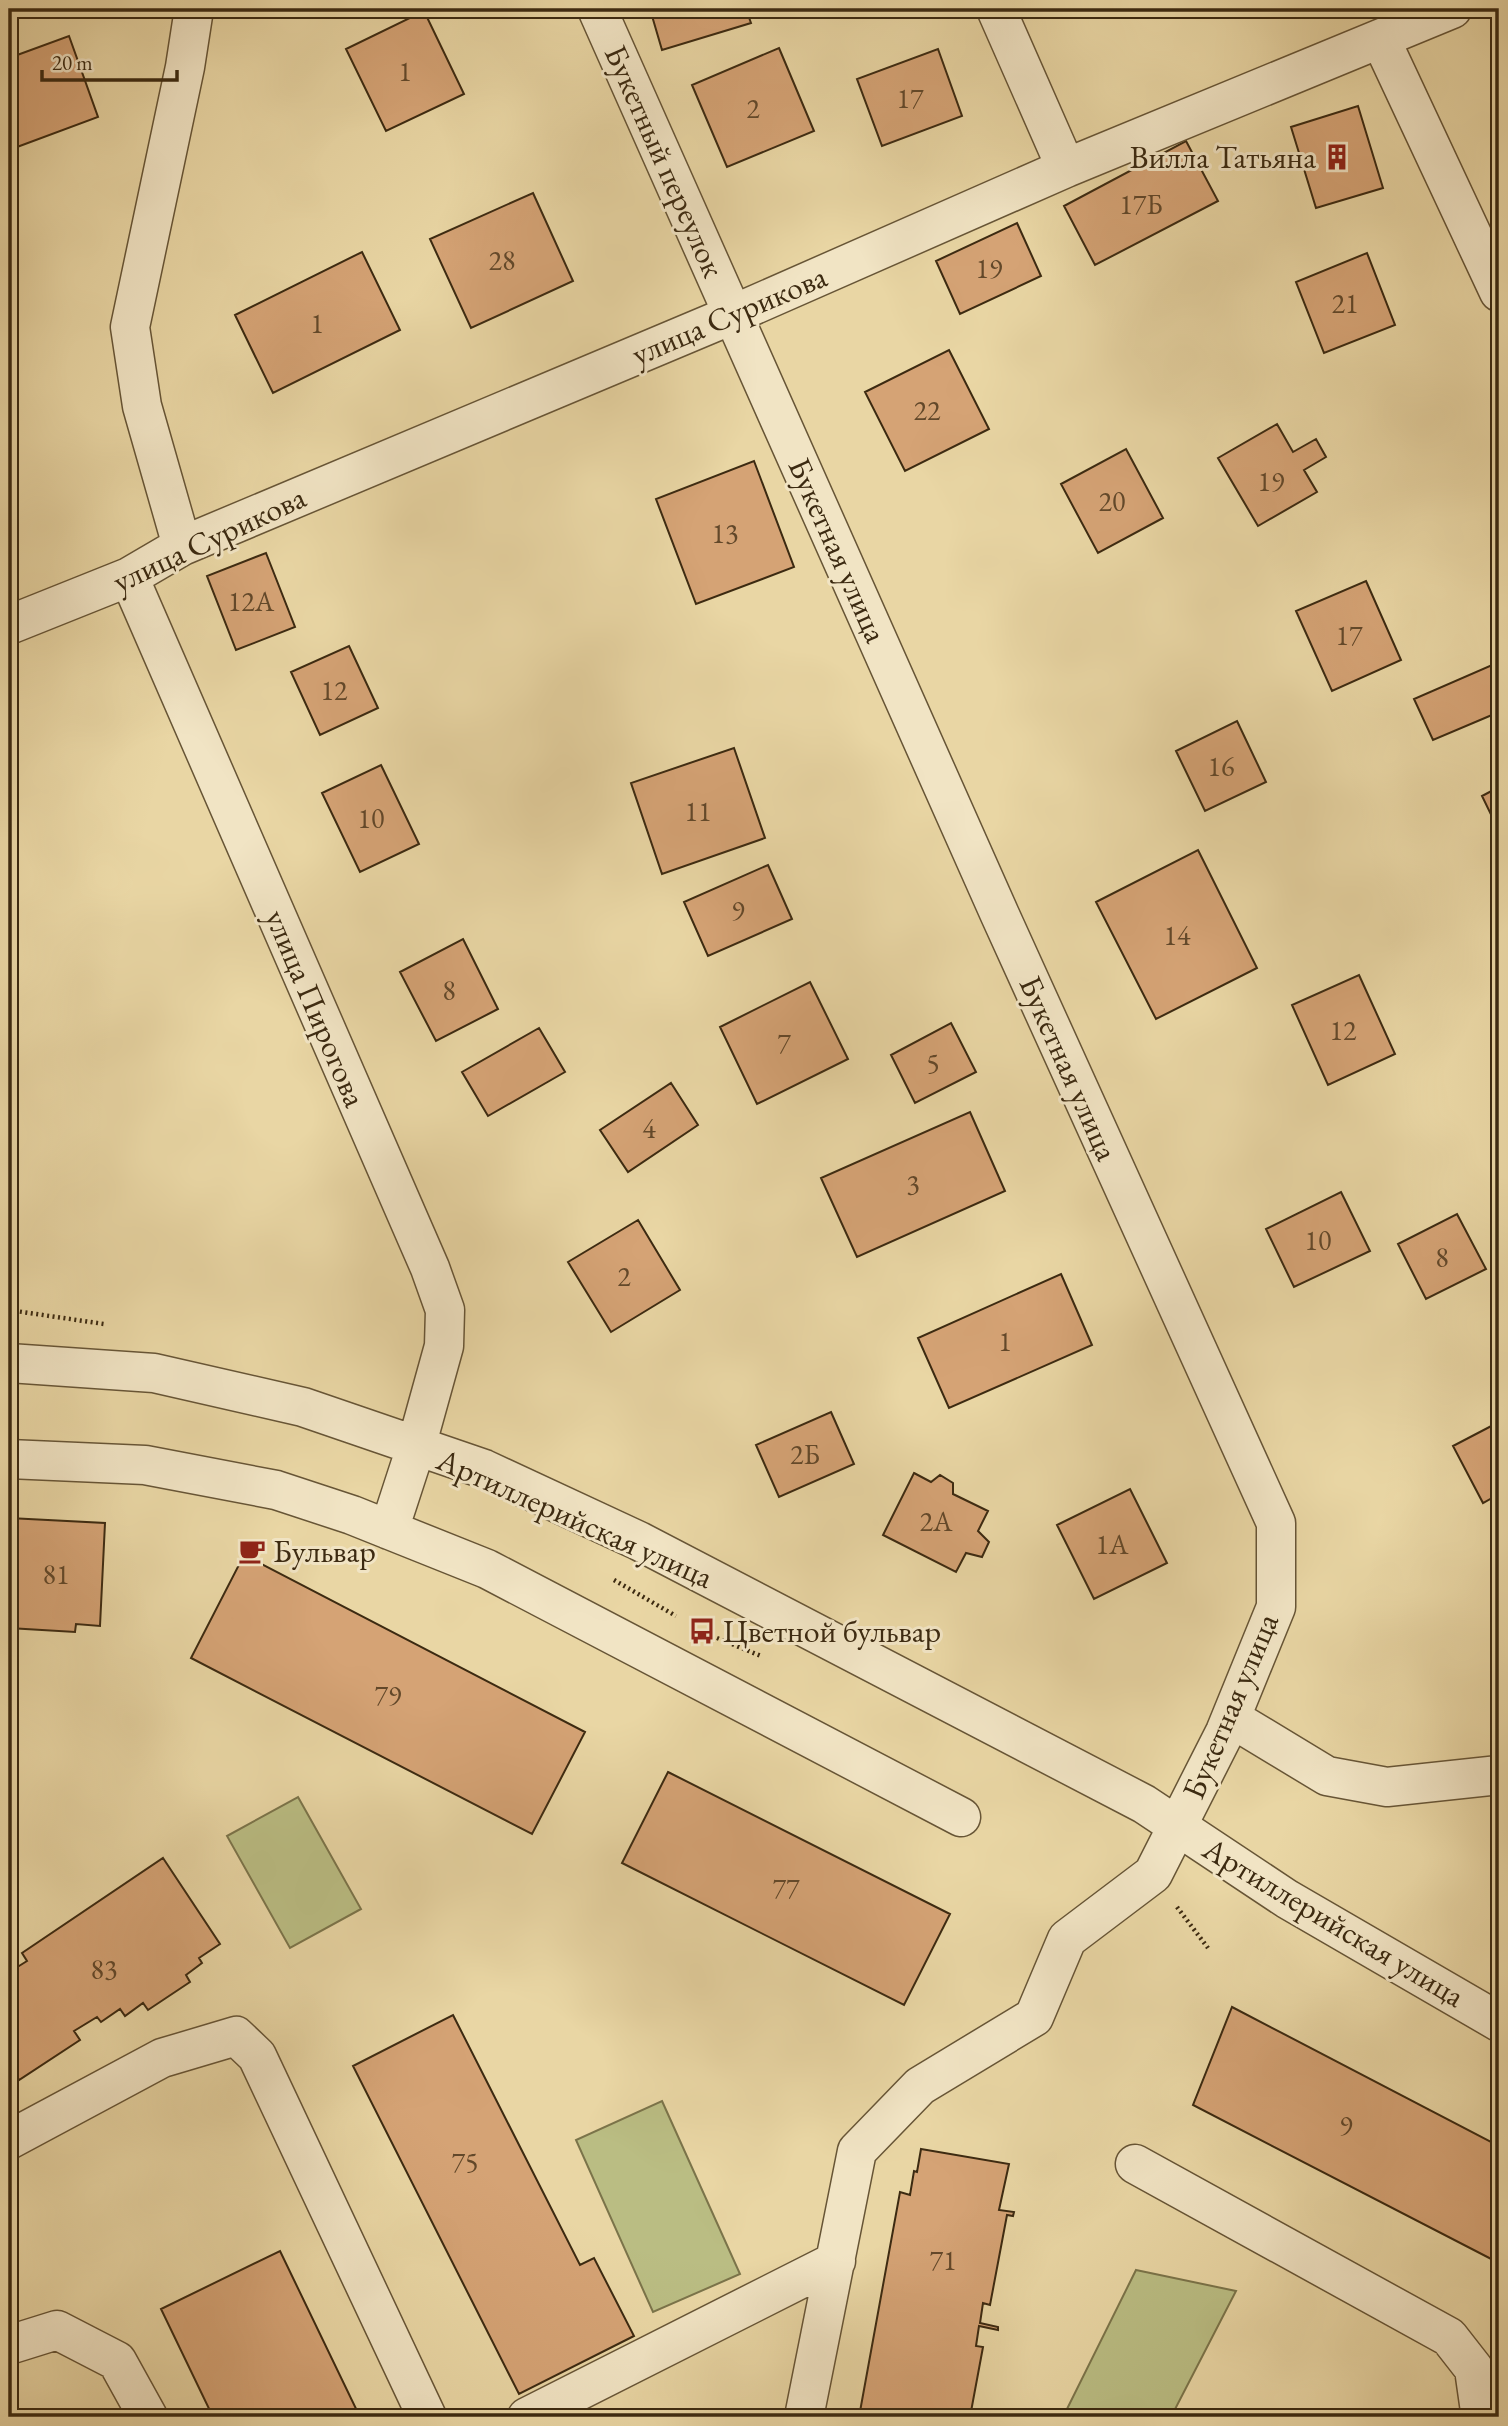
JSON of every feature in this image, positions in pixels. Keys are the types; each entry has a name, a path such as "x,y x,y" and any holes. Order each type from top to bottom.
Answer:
{"street":[{"path":"182,546 142,406 130,327 185,67 194,9"},
{"name":"Букетный переулок","path":"597,9 734,314"},
{"path":"996,9 1066,169"},
{"name":"улица Сурикова","path":"9,625 130,577 182,546 734,314 1066,169 1452,9"},
{"path":"1381,40 1499,292"},
{"name":"Букетная улица","path":"734,314 994,902 1276,1523 1276,1607 1231,1718 1153,1874 1068,1939 1034,2017 920,2086 858,2151 804,2417"},
{"name":"улица Пирогова","path":"130,577 445,1310 444,1346 389,1530"},
{"name":"Артиллерийская улица","path":"9,1363 153,1373 303,1407 484,1469 639,1541 1133,1798 1287,1899 1499,2022"},
{"path":"9,1459 159,1467 276,1490 389,1530 487,1569 961,1817"},
{"path":"1231,1718 1327,1776 1387,1787 1499,1775"},
{"path":"9,2140 162,2058 236,2036 257,2056 427,2417"},
{"path":"1135,2164 1449,2336 1474,2370 1480,2411 1478,2417"},
{"path":"527,2417 836,2260"},
{"path":"9,2344 57,2330 117,2361 148,2417"}],"green space":[{"path":"298,1797 361,1909 290,1948 227,1836"},
{"path":"662,2101 740,2274 653,2312 576,2140"},
{"path":"1136,2270 1236,2291 1171,2417 1063,2417"}],"building":[{"path":"650,9 746,9 751,23 662,50"},
{"path":"424,11 464,94 386,131 346,49"},
{"path":"69,36 98,117 9,150 9,58"},
{"path":"779,48 814,131 727,167 692,85"},
{"path":"938,49 962,116 882,146 857,79"},
{"name":"Вилла Татьяна","path":"1358,106 1383,188 1316,208 1291,127"},
{"path":"1186,141 1218,201 1095,265 1064,206"},
{"path":"533,193 573,281 471,328 430,239"},
{"path":"1017,223 1041,276 960,314 936,261"},
{"path":"362,252 400,330 273,393 235,315"},
{"path":"1367,253 1395,325 1324,353 1296,282"},
{"path":"949,350 989,429 905,471 865,392"},
{"path":"1277,424 1293,452 1316,439 1326,457 1304,470 1317,492 1258,526 1218,458"},
{"path":"1126,449 1163,518 1098,553 1061,484"},
{"path":"754,461 794,567 696,604 656,499"},
{"path":"266,553 295,627 236,650 207,576"},
{"path":"1366,581 1401,660 1332,691 1296,611"},
{"path":"349,646 378,708 320,735 291,672"},
{"path":"1499,662 1499,712 1433,740 1414,699"},
{"path":"1237,721 1266,782 1205,811 1176,751"},
{"path":"734,748 765,838 662,874 631,783"},
{"path":"381,765 419,844 360,872 322,793"},
{"path":"1499,787 1499,831 1482,796"},
{"path":"1198,850 1257,968 1156,1019 1096,902"},
{"path":"768,865 792,919 708,956 684,902"},
{"path":"463,939 498,1009 436,1041 400,972"},
{"path":"1359,975 1395,1054 1328,1085 1292,1005"},
{"path":"810,982 848,1059 757,1104 720,1027"},
{"path":"951,1023 976,1072 915,1103 891,1055"},
{"path":"539,1028 565,1072 488,1116 462,1072"},
{"path":"671,1083 698,1125 628,1172 600,1130"},
{"path":"970,1112 1005,1191 857,1257 821,1178"},
{"path":"1341,1192 1370,1251 1294,1287 1266,1229"},
{"path":"1457,1214 1486,1269 1426,1299 1398,1244"},
{"path":"638,1220 680,1290 611,1332 568,1262"},
{"path":"1061,1274 1092,1345 949,1408 918,1338"},
{"path":"831,1412 854,1464 779,1497 756,1445"},
{"path":"1499,1422 1499,1494 1483,1503 1453,1446"},
{"path":"914,1473 931,1482 940,1475 953,1483 953,1494 988,1511 978,1531 989,1542 982,1557 966,1553 956,1572 883,1535"},
{"path":"1130,1489 1167,1563 1094,1599 1057,1525"},
{"path":"9,1518 105,1523 100,1626 76,1624 75,1632 9,1628"},
{"path":"244,1555 585,1732 532,1834 191,1658"},
{"path":"668,1772 950,1914 904,2005 622,1863"},
{"path":"163,1858 220,1944 199,1958 202,1963 186,1975 190,1982 148,2010 143,2003 125,2016 120,2009 101,2022 97,2017 74,2031 80,2040 19,2080 14,2072 9,2075 9,1968 11,1971 27,1961 22,1953"},
{"path":"1232,2007 1499,2146 1499,2263 1193,2105"},
{"path":"453,2015 580,2265 594,2258 634,2336 519,2394 353,2066"},
{"path":"921,2149 1009,2164 999,2210 1014,2212 1013,2216 1007,2215 990,2305 983,2303 980,2323 998,2327 998,2330 979,2326 976,2346 983,2347 970,2417 859,2417 900,2192 910,2195"},
{"path":"280,2251 360,2417 213,2417 161,2309"}],"place":[{"name":"Вилла Татьяна","path":"1337,157"},
{"name":"Бульвар","path":"252,1551"},
{"name":"Цветной бульвар","path":"702,1631"}]}
